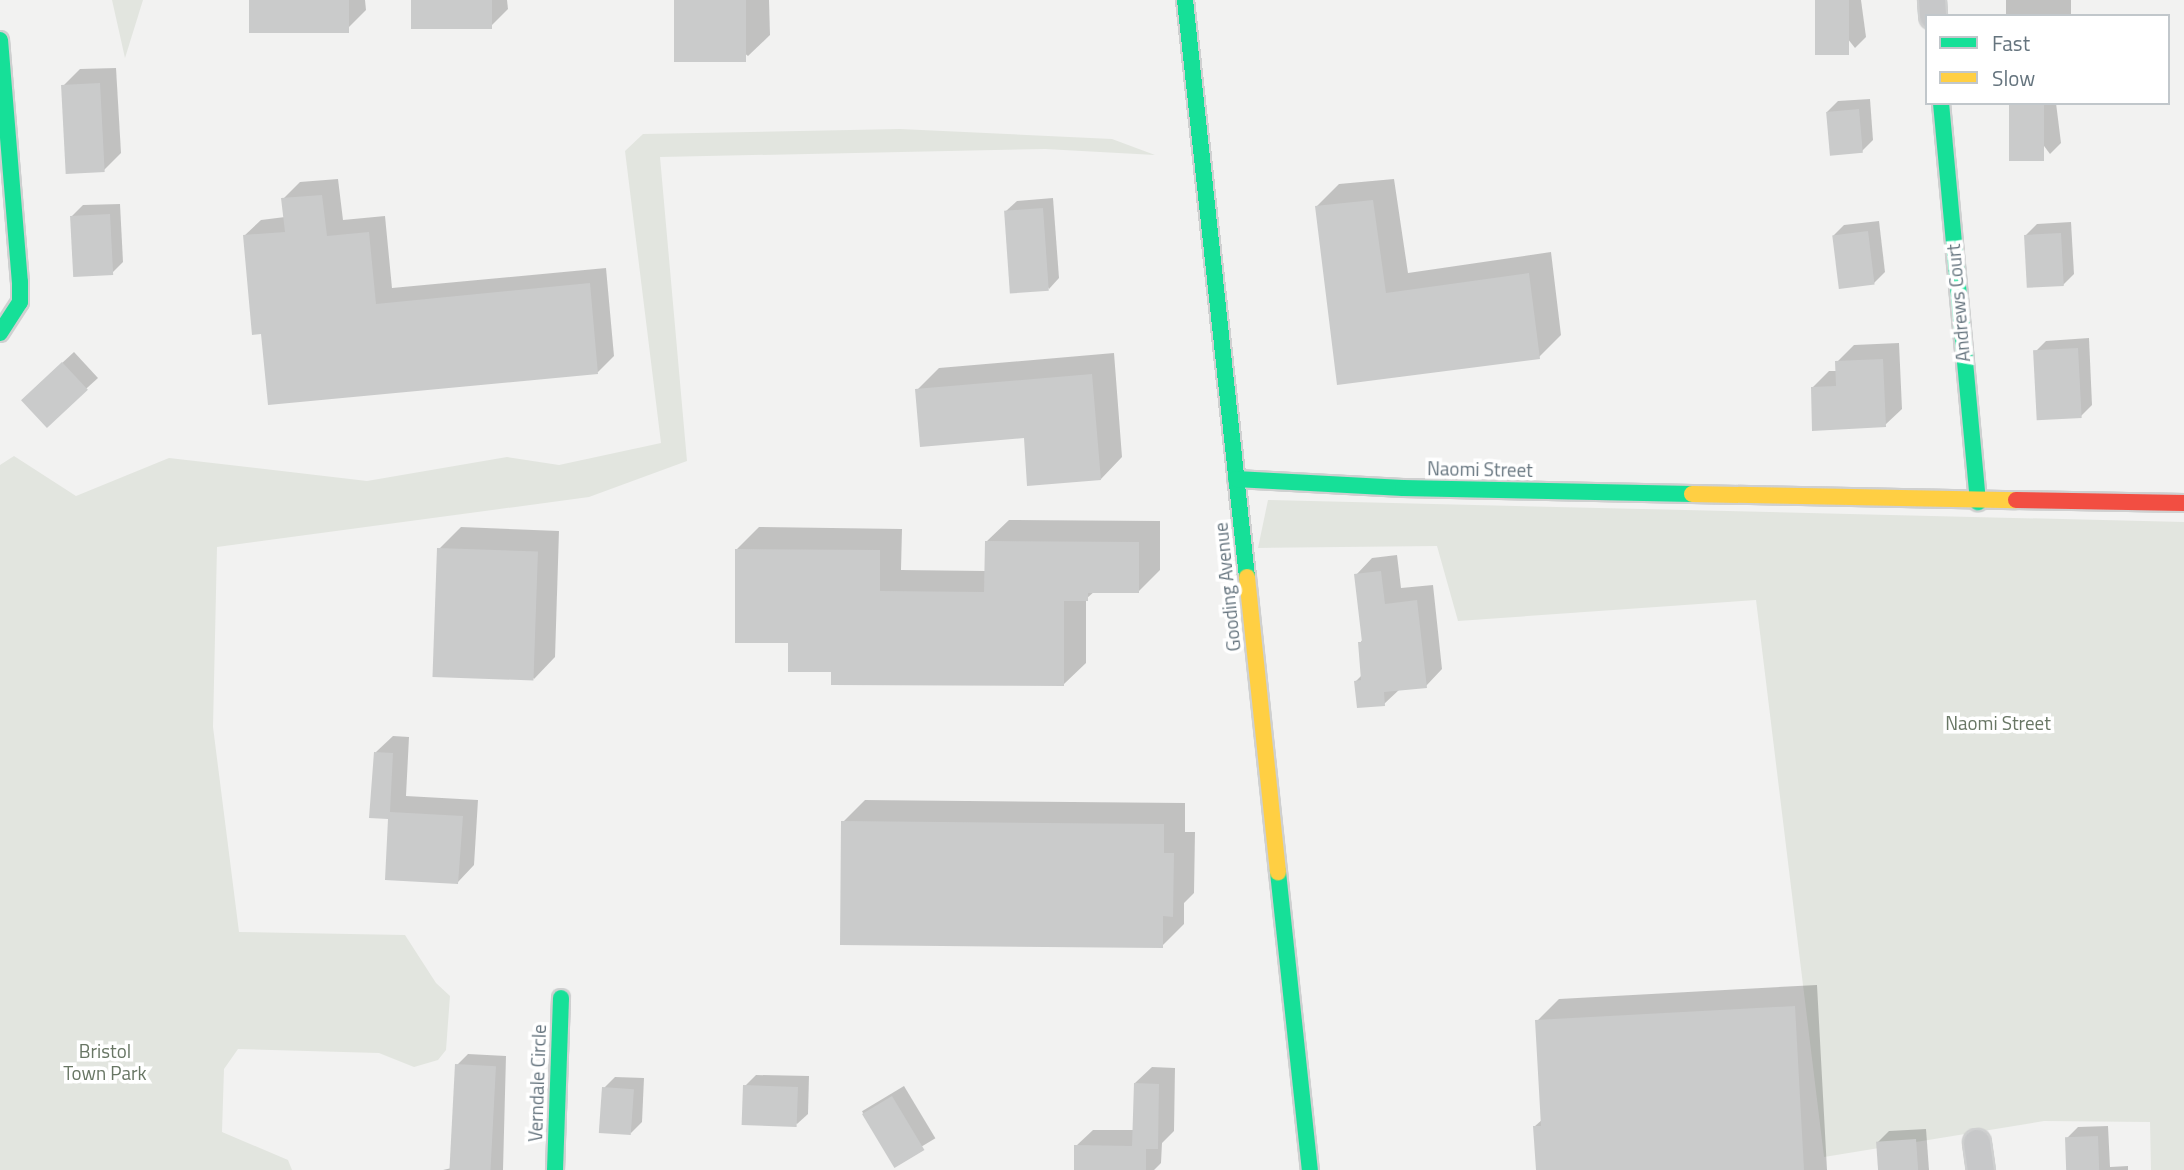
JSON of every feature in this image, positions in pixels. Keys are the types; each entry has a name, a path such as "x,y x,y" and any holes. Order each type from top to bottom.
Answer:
{"street":[{"name":"Gooding Avenue","path":"1185,0 1310,1170"},
{"path":"0,40 20,282 20,302 0,333"},
{"name":"Andrews Court","path":"1941,105 1978,502"},
{"name":"Naomi Street","path":"1236,479 1403,488 1978,502 2184,503"},
{"name":"Verndale Circle","path":"555,1170 561,998"},
{"path":"1977,1143 1981,1170"}],"green space":[{"path":"112,0 143,0 125,58"},
{"name":"Bristol Town Park","path":"900,129 1112,139 1155,155 1045,149 660,157 687,461 589,497 217,547 213,727 239,932 405,935 436,983 450,996 446,1050 438,1060 414,1067 379,1053 238,1049 224,1069 222,1132 288,1160 292,1170 0,1170 0,465 14,456 76,496 169,458 367,481 507,457 559,465 661,443 625,151 643,134"},
{"name":"Naomi Street","path":"1268,500 2184,522 2184,1170 2151,1170 2150,1122 2044,1121 1824,1157 1756,600 1458,621 1437,546 1258,548"}],"building":[{"path":"249,0 349,0 349,33 249,33"},
{"path":"411,0 492,0 492,29 411,29"},
{"path":"674,0 746,0 746,62 674,62"},
{"path":"1815,0 1849,0 1849,55 1815,55"},
{"path":"100,83 105,172 66,174 61,85"},
{"path":"2009,105 2044,105 2044,161 2009,161"},
{"path":"1859,109 1863,153 1830,156 1826,112"},
{"path":"322,195 327,236 369,232 376,304 590,283 598,374 268,405 261,334 252,335 243,235 285,232 281,198"},
{"path":"1373,200 1386,293 1529,273 1540,359 1337,385 1315,206"},
{"path":"1043,208 1049,291 1010,294 1004,211"},
{"path":"110,214 113,275 73,277 70,216"},
{"path":"1868,231 1875,285 1839,289 1832,235"},
{"path":"2061,233 2064,286 2027,288 2024,235"},
{"path":"2078,348 2082,418 2037,420 2033,350"},
{"path":"1883,359 1886,427 1812,431 1811,387 1836,386 1835,361"},
{"path":"62,362 88,390 47,428 21,400"},
{"path":"1092,374 1101,480 1027,486 1024,438 920,447 915,389"},
{"path":"985,541 1139,542 1139,593 1088,593 1088,601 1064,601 1064,686 831,685 831,672 788,672 788,643 735,643 735,549 880,550 880,591 984,592"},
{"path":"437,548 538,552 533,680 432,677"},
{"path":"1381,571 1385,604 1417,600 1427,688 1384,692 1385,706 1357,708 1354,681 1361,680 1358,642 1362,642 1354,574"},
{"path":"374,752 393,753 390,812 463,816 458,884 385,880 388,819 369,818"},
{"path":"841,821 1164,824 1164,853 1174,853 1173,917 1163,916 1163,948 840,945"},
{"path":"1795,1006 1804,1170 1536,1170 1533,1126 1541,1126 1535,1020"},
{"path":"455,1064 496,1066 491,1170 449,1170"},
{"path":"1134,1083 1159,1084 1158,1149 1146,1149 1146,1170 1074,1170 1074,1145 1132,1146"},
{"path":"743,1085 798,1087 797,1127 742,1125"},
{"path":"602,1087 634,1089 631,1135 599,1133"},
{"path":"892,1096 924,1150 894,1168 862,1114"},
{"path":"2098,1136 2099,1170 2066,1170 2065,1137"},
{"path":"1916,1139 1918,1170 1878,1170 1876,1142"}],"traffic: fast":[{"path":"1185,0 1247,577"},
{"path":"0,40 20,282 20,302 0,333"},
{"path":"1941,105 1978,502"},
{"path":"1236,479 1403,488 1692,494"},
{"path":"1278,872 1310,1170"},
{"path":"555,1170 561,998"}],"traffic: slow":[{"path":"1692,494 2016,500"},
{"path":"1247,577 1278,872"}],"traffic: jam":[{"path":"2016,500 2184,503"}]}
